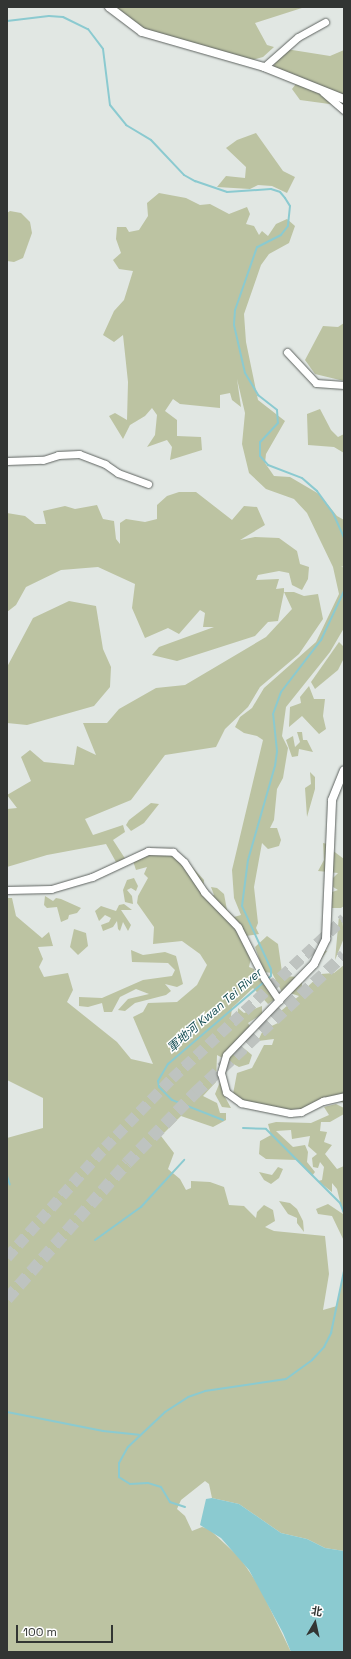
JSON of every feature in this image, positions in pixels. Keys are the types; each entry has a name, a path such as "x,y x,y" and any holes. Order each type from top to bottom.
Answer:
{"street":[{"path":"109,7 146,33 264,67 344,99"},
{"path":"264,67 298,38 325,22"},
{"path":"320,90 344,110"},
{"path":"287,352 316,383 344,385"},
{"path":"7,461 43,460 58,455 79,454 105,464 118,473 148,484"},
{"path":"344,770 332,800 326,939 314,964 226,1055 221,1074 225,1090 241,1103 290,1113 301,1112 322,1101 344,1096"},
{"path":"7,890 51,889 92,877 148,851 173,852 184,862 204,892 238,927 265,980 279,1000"}],"green space":[{"path":"109,7 305,7 255,23 267,45 274,47 263,57 249,61 153,32 125,21"},
{"path":"286,49 330,56 344,50 344,106 300,100 292,89 299,80 274,70 275,56"},
{"path":"256,133 283,171 295,177 287,193 272,186 258,185 250,189 217,187 226,176 245,178 246,167 226,148 237,140"},
{"path":"159,193 186,198 200,205 210,204 229,214 247,207 250,214 246,224 254,226 259,235 262,231 268,236 276,224 287,219 295,226 289,243 269,254 261,265 244,314 246,342 258,400 285,421 266,454 265,463 274,476 290,477 319,494 337,516 344,520 344,567 341,566 344,568 344,628 330,652 286,707 282,736 288,748 283,778 277,789 274,820 270,828 277,828 281,840 279,846 268,849 262,843 254,887 258,923 256,928 259,934 246,936 252,954 249,967 254,969 254,982 262,975 275,999 268,1004 253,988 232,1008 231,1016 237,1022 238,1008 244,1013 262,1006 262,1014 248,1023 254,1032 240,1045 252,1055 249,1064 239,1067 217,1055 216,1082 203,1096 217,1103 220,1113 226,1113 226,1120 213,1127 181,1116 161,1136 174,1153 168,1169 180,1179 186,1190 191,1188 191,1181 210,1182 224,1187 229,1205 244,1206 256,1218 257,1212 264,1205 273,1210 275,1221 265,1227 274,1231 325,1236 329,1274 323,1310 337,1306 344,1270 344,1551 325,1548 307,1539 281,1533 239,1504 212,1498 209,1484 205,1481 181,1500 177,1509 185,1516 192,1531 202,1527 209,1529 240,1558 259,1586 291,1652 7,1652 7,1138 43,1128 43,1098 7,1080 7,898 12,898 16,916 42,938 49,932 53,946 38,947 43,959 39,967 44,977 68,973 73,990 67,1002 117,1042 131,1059 153,1064 133,1017 143,1012 148,1003 177,1002 197,985 207,965 200,954 182,941 153,944 154,927 137,903 138,896 148,878 144,874 147,867 136,870 133,861 145,850 170,848 182,856 204,880 203,897 214,895 211,887 217,888 224,894 227,910 234,917 241,915 234,898 232,870 263,740 257,736 244,733 235,727 240,717 252,708 264,688 316,642 339,594 333,567 307,513 294,499 266,489 249,473 242,444 245,413 237,379 241,407 232,400 230,393 220,395 220,408 180,404 173,399 165,411 177,420 177,436 201,437 202,450 170,460 172,447 167,440 147,447 155,435 157,415 152,408 145,416 130,425 123,439 109,416 115,413 127,420 128,382 123,335 114,342 103,335 114,311 124,300 133,271 119,269 113,260 121,253 116,239 117,227 126,227 129,232 139,230 148,216 147,203"},
{"path":"10,211 21,213 30,222 32,233 23,258 14,262 7,261 7,213"},
{"path":"344,323 344,381 315,374 305,360 323,326 338,327"},
{"path":"320,409 331,430 338,437 344,434 344,453 334,447 308,445 307,414"},
{"path":"179,492 196,492 232,520 244,506 257,507 265,525 240,540 255,537 279,538 297,551 300,564 309,567 308,579 302,590 292,585 289,573 279,571 258,575 256,580 279,579 276,589 284,588 278,621 268,622 255,636 177,661 152,655 159,647 214,627 203,627 205,613 200,610 179,634 168,628 145,638 132,608 135,584 98,567 61,570 26,587 16,605 7,612 7,513 25,516 35,524 46,524 43,511 65,506 75,509 97,505 103,519 114,521 116,539 120,544 120,523 126,519 145,522 157,519 157,505 167,496"},
{"path":"284,592 294,592 304,596 318,594 323,619 299,654 260,687 248,707 225,729 216,747 165,755 131,800 85,819 93,835 123,825 125,832 113,840 126,860 116,862 106,844 47,855 7,867 7,809 17,808 7,795 31,781 21,757 30,750 44,762 74,765 77,746 96,755 83,723 107,723 119,709 156,688 185,685 266,637 292,609"},
{"path":"69,601 96,606 103,649 111,667 110,687 94,706 27,725 7,723 7,667 33,618"},
{"path":"339,642 344,647 344,658 338,670 315,689 311,682"},
{"path":"309,686 314,699 325,699 323,716 326,729 319,734 302,716 289,727 290,707 301,703 300,697"},
{"path":"297,732 302,732 303,740 307,740 313,752 299,749 298,756 292,757 286,740 293,736 295,747 300,742"},
{"path":"310,772 315,777 315,789 307,817 305,788 311,784"},
{"path":"151,803 159,804 144,823 131,831 126,825 129,820"},
{"path":"323,843 332,845 332,850 344,859 344,906 341,908 332,908 332,892 338,890 333,887 333,878 338,873 318,871 324,860"},
{"path":"134,878 138,886 136,891 131,888 127,890 132,896 133,904 125,902 123,890 127,880"},
{"path":"45,896 53,901 56,898 61,899 81,908 77,913 69,915 68,919 61,922 57,907 47,908 44,905"},
{"path":"124,904 132,910 121,910 131,925 128,931 123,922 120,931 118,929 117,921 113,927 103,931 101,925 109,922 111,918 105,915 99,921 95,911 101,906 116,911 119,905"},
{"path":"339,916 342,916 344,938 335,960"},
{"path":"74,929 86,933 88,946 78,955 70,947"},
{"path":"267,936 278,944 283,979 286,976 297,977 324,950 327,951 310,974 302,981 302,992 321,974 334,973 344,965 344,1103 334,1099 292,1113 243,1102 233,1094 237,1073 252,1068 264,1045 272,1045 274,1039 258,1041 263,1030 278,1023 276,1015 299,996 290,993 284,996 272,973 264,972 255,947"},
{"path":"131,950 143,955 165,952 176,956 183,984 177,987 165,984 171,991 166,995 135,1003 125,1011 118,1010 128,999 149,994 136,989 120,997 112,1012 104,1012 102,1003 88,1007 79,1006 79,997 102,998 143,980 172,976 175,970 168,963 132,962"},
{"path":"222,1077 225,1097 231,1108 222,1107 215,1094"},
{"path":"336,1104 344,1108 344,1114 330,1122 321,1122 320,1131 327,1132 324,1142 332,1145 325,1154 337,1169 344,1166 344,1241 332,1216 318,1214 316,1209 328,1204 343,1214 337,1189 332,1183 332,1192 318,1181 322,1180 324,1167 320,1162 318,1168 313,1167 312,1158 317,1154 308,1146 310,1136 292,1139 291,1130 276,1131 293,1147 305,1145 308,1152 307,1162 315,1172 312,1176 297,1160 266,1159 259,1154 260,1141 271,1135 268,1124 276,1122 311,1123 329,1115 324,1107"},
{"path":"278,1167 283,1169 279,1178 271,1184 264,1180 259,1172 272,1175"},
{"path":"279,1201 290,1203 297,1209 303,1221 304,1232 297,1223 297,1218 288,1214"}],"water":[{"path":"212,1498 239,1504 281,1533 307,1539 325,1548 344,1551 344,1652 291,1652 283,1633 249,1570 221,1538 200,1525 206,1499"}],"waterway":[{"name":"軍地河 Kwan Tei River","path":"7,21 49,16 63,17 88,29 103,49 110,105 126,125 151,140 184,175 195,181 227,192 271,189 280,192 285,198 290,206 288,226 281,235 257,247 235,310 234,325 245,373 258,395 277,410 278,423 260,442 260,456 268,465 302,478 317,491 333,513 344,538"},
{"name":"軍地河 Kwan Tei River","path":"223,1120 172,1100 159,1087 158,1081 168,1064 271,976 271,969 242,906 248,860 275,766 277,751 273,714 281,692 321,640 344,591"},
{"name":"軍地河 Kwan Tei River","path":"243,1128 266,1129 340,1203 344,1213"},
{"path":"95,1240 141,1207 184,1160"},
{"path":"7,1176 10,1185"},
{"name":"軍地河 Kwan Tei River","path":"185,1507 170,1502 161,1487 148,1483 130,1484 119,1477 119,1463 128,1447 165,1412 188,1397 205,1391 286,1379 312,1360 324,1347 331,1333 344,1271"},
{"path":"7,1412 103,1431 139,1435"}],"tunnel":[{"path":"7,1257 105,1147 172,1078 344,918"},
{"path":"7,1299 127,1163 195,1093 344,955"}]}
